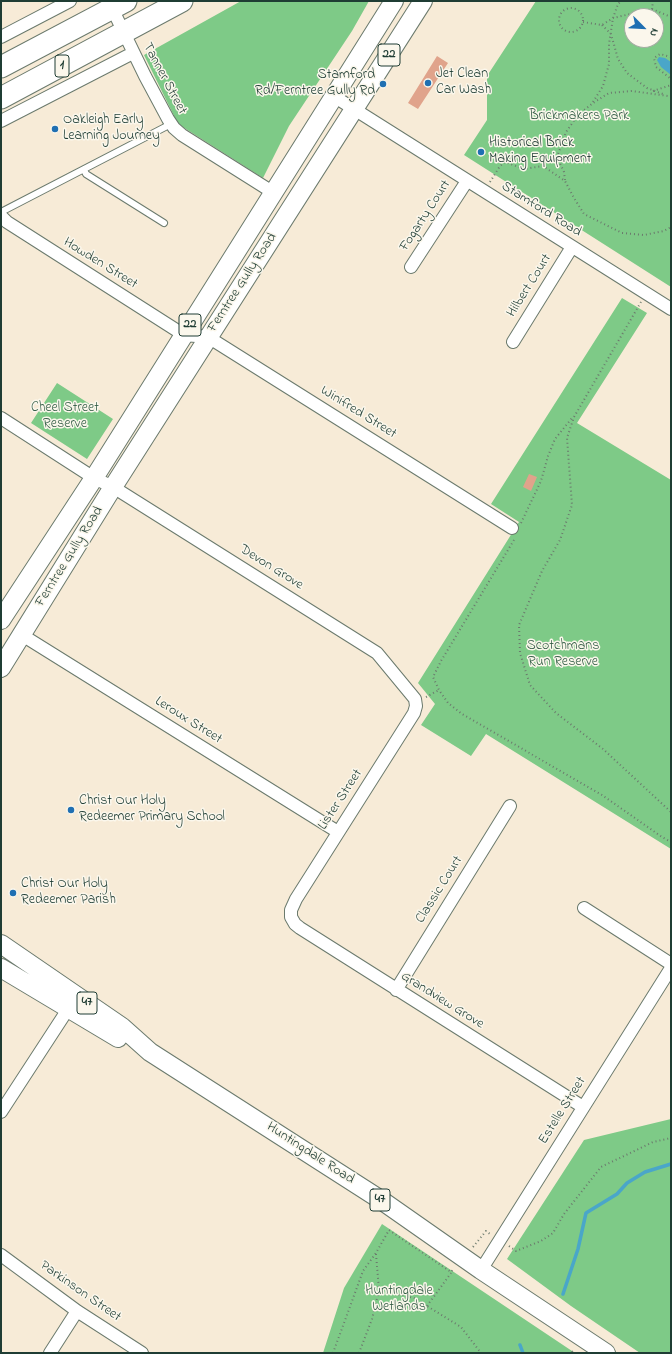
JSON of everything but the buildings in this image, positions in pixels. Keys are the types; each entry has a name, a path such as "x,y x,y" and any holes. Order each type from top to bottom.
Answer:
{"highway":[{"name":"1","path":"1,98 123,34 182,1"},
{"name":"1","path":"1,67 115,4"}],"main road":[{"name":"Ferntree Gully Road","path":"2,616 94,478 394,1"},
{"name":"Ferntree Gully Road","path":"1,668 113,487 423,1"},
{"name":"Huntingdale Road","path":"1,944 72,1002 126,1042 150,1052 381,1200 481,1270 606,1353"},
{"name":"Huntingdale Road","path":"1,968 72,1002"}],"street":[{"path":"1,37 70,1"},
{"name":"Tanner Street","path":"115,4 123,34 171,124 182,135 274,193"},
{"path":"1,121 133,53"},
{"name":"Stamford Road","path":"334,97 671,309"},
{"name":"Fogarty Court","path":"411,267 467,181"},
{"name":"Howden Street","path":"1,216 7,222 184,335"},
{"name":"Hilbert Court","path":"513,342 572,247"},
{"name":"Winifred Street","path":"184,335 208,337 516,530"},
{"name":"Devon Grove","path":"1,418 94,478 113,487 371,648 377,653 413,696 416,702"},
{"name":"Leroux Street","path":"22,635 338,832"},
{"name":"Lister Street","path":"291,913 292,906 296,899 410,720 414,713 416,702"},
{"name":"Classic Court","path":"396,990 510,806"},
{"path":"584,908 671,964"},
{"name":"Grandview Grove","path":"291,913 293,920 300,928 583,1107"},
{"name":"Estelle Street","path":"481,1270 583,1107 667,984 671,968"},
{"path":"1,1112 72,1002"},
{"name":"Parkinson Street","path":"1,1255 77,1311 142,1353"},
{"path":"50,1353 77,1311"}],"lane":[{"path":"1,212 171,124"},
{"path":"84,169 86,174 164,223"}],"path":[{"path":"593,103 603,86 609,64 609,44 613,18 621,1"},
{"path":"574,8 581,13 583,22 576,31 567,32 561,27 558,19 562,11 574,8"},
{"path":"602,25 613,18 624,15"},
{"path":"583,22 602,25 611,34 618,59 627,73 647,88 670,97"},
{"path":"671,57 660,54 654,58 656,67 671,79"},
{"path":"653,90 671,85"},
{"path":"670,97 632,91 609,93 578,115 566,132 557,157 564,172 565,181 584,214 622,233 644,235 664,231 671,227"},
{"path":"484,192 500,166 505,162 524,169 543,166 565,181"},
{"path":"646,294 574,417 555,439 548,456 541,481 516,530 433,677 448,704 462,714 602,796 671,842"},
{"path":"574,417 567,438 572,505 560,540 542,571 519,625 520,653 530,685 556,713 603,749 671,812"},
{"path":"427,1306 451,1272 486,1231 516,1251 541,1241 553,1233 564,1214 601,1167 653,1142 671,1138"},
{"path":"333,1353 363,1271 376,1253 389,1230 451,1272"},
{"path":"359,1353 372,1319 378,1290 376,1253"},
{"path":"378,1290 414,1298 461,1327 481,1353"}],"green space":[{"path":"241,1 369,1 352,31 289,126 263,178 178,124 144,55"},
{"name":"Brickmakers Park","path":"536,1 671,1 671,287 464,155 487,120 487,76"},
{"name":"Scotchmans Run Reserve","path":"622,298 647,313 577,423 671,480 671,849 486,734 471,756 421,725 435,704 418,683 519,522 491,504"},
{"name":"Cheel Street Reserve","path":"57,383 113,419 87,459 31,423"},
{"path":"671,1119 671,1353 640,1353 571,1306 507,1259 584,1140"},
{"name":"Huntingdale Wetlands","path":"382,1224 575,1353 323,1353 344,1288"}],"water":[{"path":"659,57 665,58 671,62 671,75 661,67 657,60"}],"waterway":[{"path":"563,1294 578,1249 586,1213 617,1194 627,1183 645,1172 671,1164"},
{"path":"520,1345 523,1353"}],"place":[{"name":"Jet Clean Car Wash","path":"428,83"},
{"name":"Stamford Rd/Ferntree Gully Rd","path":"383,84"},
{"name":"Oakleigh Early Learning Journey","path":"55,129"},
{"name":"Historical Brick Making Equipment","path":"481,152"},
{"name":"Christ Our Holy Redeemer Primary School","path":"71,810"},
{"name":"Christ Our Holy Redeemer Parish","path":"13,893"}]}
